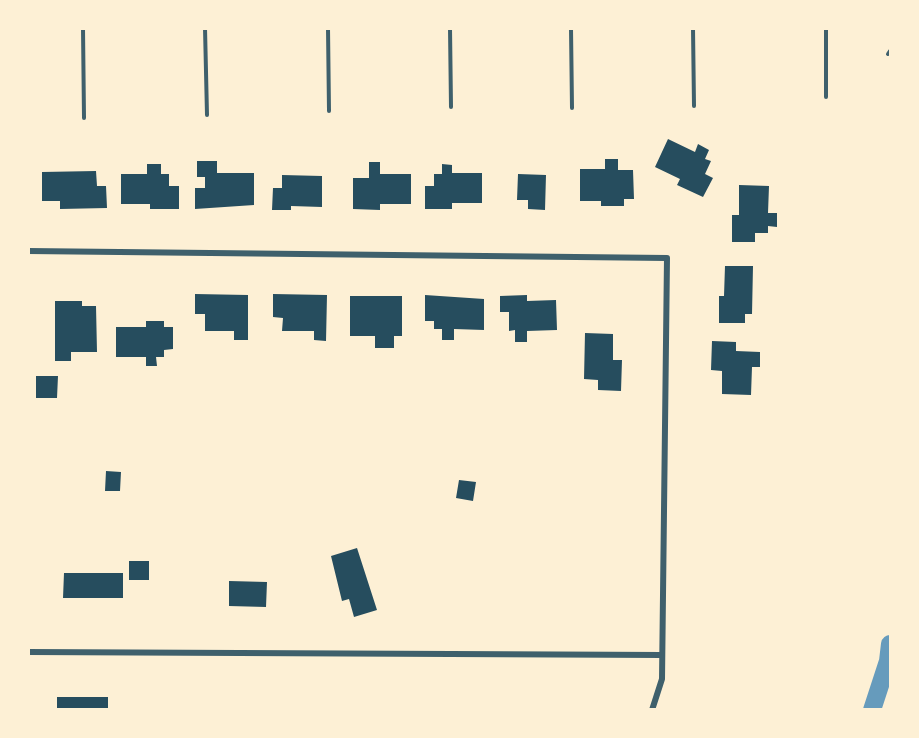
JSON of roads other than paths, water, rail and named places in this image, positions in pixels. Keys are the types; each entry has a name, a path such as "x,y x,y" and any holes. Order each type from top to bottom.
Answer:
{"street":[{"path":"28,251 667,258 662,680 652,710"},
{"path":"28,652 662,655"}],"lane":[{"path":"83,28 84,118"},
{"path":"205,28 207,115"},
{"path":"328,28 329,111"},
{"path":"450,28 451,106"},
{"path":"571,28 572,108"},
{"path":"693,28 694,106"},
{"path":"826,28 826,97"}],"waterway":[{"path":"872,710 888,661 890,644"}]}
